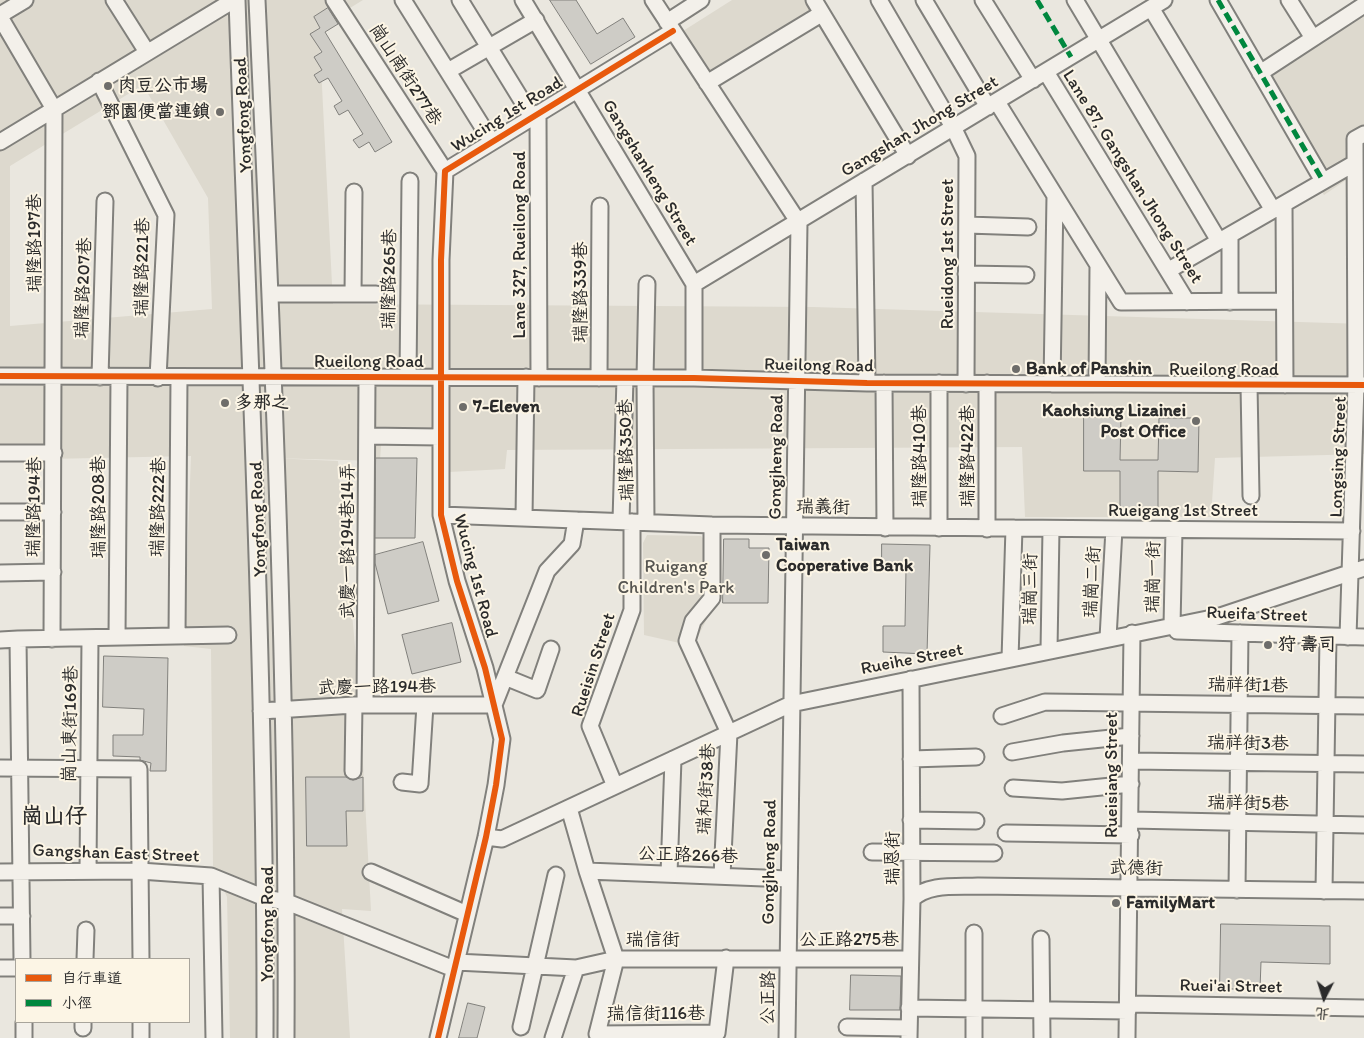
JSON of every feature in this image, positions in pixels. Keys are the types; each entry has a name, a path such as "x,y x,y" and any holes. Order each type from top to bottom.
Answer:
{"street":[{"path":"25,0 0,16 54,109"},
{"path":"114,0 147,52"},
{"path":"0,142 235,0"},
{"name":"Yongfong Road","path":"235,0 250,378 260,710 265,898 265,1038"},
{"name":"Yongfong Road","path":"257,0 271,294 285,710 286,1038"},
{"name":"崗山南街277巷","path":"334,0 445,171"},
{"path":"402,0 492,142"},
{"path":"460,0 535,115"},
{"name":"Gangshanheng Street","path":"524,0 694,284"},
{"path":"653,0 799,223"},
{"name":"Wucing 1st Road","path":"438,1038 486,837 502,739 485,668 457,580 441,514 440,437 445,171 577,89 670,26 701,0"},
{"path":"814,0 908,156"},
{"name":"Rueidong 1st Street","path":"879,0 954,127 967,156 966,384"},
{"name":"Lane 87, Gangshan Jhong Street","path":"924,0 992,105 1055,196 1121,302 1284,301"},
{"name":"Lane 87, Gangshan Jhong Street","path":"983,0 1039,76 1168,270 1187,302"},
{"path":"1075,0 1224,238 1230,302"},
{"path":"1218,0 1323,181"},
{"path":"1289,0 1313,38"},
{"path":"1150,5 1278,207 1284,301 1285,384"},
{"name":"Gangshan Jhong Street","path":"694,284 799,223 1099,40 1150,5"},
{"path":"1260,72 1364,5"},
{"path":"707,83 821,14"},
{"path":"448,71 536,20"},
{"name":"瑞隆路221巷","path":"99,82 166,215 158,378"},
{"name":"瑞隆路197巷","path":"53,376 54,109"},
{"name":"Lane 327, Rueilong Road","path":"524,518 532,378 535,115"},
{"name":"Longsing Street","path":"1348,637 1357,570 1352,531 1360,385 1355,139 1364,134"},
{"path":"1168,270 1355,163"},
{"name":"瑞隆路265巷","path":"408,377 410,181"},
{"path":"864,182 868,383"},
{"path":"353,294 354,192"},
{"path":"1052,384 1055,196"},
{"name":"瑞隆路207巷","path":"100,377 106,201"},
{"name":"瑞隆路339巷","path":"599,378 600,206"},
{"name":"Gongjheng Road","path":"788,959 799,223"},
{"path":"966,225 1028,227"},
{"path":"1097,384 1098,266"},
{"path":"966,274 1026,275"},
{"name":"瑞隆路350巷","path":"633,522 645,378 647,284"},
{"path":"694,284 694,378"},
{"path":"271,294 376,294"},
{"path":"0,376 250,378"},
{"name":"瑞隆路194巷","path":"52,639 53,376"},
{"name":"瑞隆路208巷","path":"117,637 119,377"},
{"name":"武慶一路194巷14弄","path":"354,771 359,705 368,377"},
{"name":"瑞隆路222巷","path":"177,636 179,378"},
{"name":"Rueilong Road","path":"250,378 694,378 868,383 1360,385"},
{"path":"625,378 633,522"},
{"path":"884,382 886,528"},
{"name":"瑞隆路410巷","path":"939,383 939,528"},
{"name":"瑞隆路422巷","path":"986,384 987,528"},
{"path":"1249,385 1251,496"},
{"path":"367,436 440,437"},
{"path":"0,453 54,453"},
{"path":"0,512 53,512"},
{"name":"瑞義街","path":"441,514 712,525 1014,528"},
{"path":"494,705 547,571 572,544 576,520"},
{"name":"Rueisin Street","path":"615,786 590,726 632,610 633,522"},
{"path":"712,525 712,598 693,621 687,641 729,733"},
{"path":"1010,659 1014,528"},
{"name":"Rueigang 1st Street","path":"1014,528 1352,531"},
{"name":"瑞崗三街","path":"1049,650 1051,529"},
{"name":"瑞崗二街","path":"1108,638 1114,529"},
{"name":"瑞崗一街","path":"1172,626 1174,530"},
{"name":"Rueihe Street","path":"486,837 502,839 791,704 1217,617 1357,570"},
{"path":"0,574 52,572"},
{"name":"Rueifa Street","path":"1148,630 1364,637"},
{"name":"Rueisiang Street","path":"1127,1038 1132,633"},
{"path":"1237,890 1240,633"},
{"path":"0,640 228,635"},
{"path":"1324,891 1328,636"},
{"name":"崗山東街169巷","path":"88,871 90,638"},
{"path":"18,639 22,958"},
{"path":"505,677 537,690 551,650"},
{"name":"瑞恩街","path":"909,1033 912,899 911,679"},
{"name":"瑞祥街1巷","path":"1002,716 1045,702 1364,706"},
{"name":"武慶一路194巷","path":"260,710 359,705 494,705"},
{"path":"402,782 420,784 425,705"},
{"name":"瑞和街38巷","path":"722,876 729,733"},
{"path":"1012,752 1063,743 1132,736"},
{"path":"911,759 976,757"},
{"name":"瑞和街38巷","path":"669,874 672,759"},
{"name":"瑞祥街3巷","path":"1131,762 1364,764"},
{"path":"0,768 139,769 141,958"},
{"path":"1013,788 1062,792 1131,784"},
{"name":"瑞信街","path":"569,808 587,871 616,959 788,959"},
{"path":"911,820 976,821"},
{"name":"瑞祥街5巷","path":"1006,833 1238,822 1364,825"},
{"path":"872,852 994,853"},
{"name":"Gangshan East Street","path":"0,872 22,870 140,871 211,876 265,898 287,902 455,966 576,968 616,959"},
{"name":"公正路266巷","path":"587,871 789,878"},
{"path":"371,872 467,914"},
{"path":"520,1027 536,966 556,875"},
{"path":"211,876 214,1038"},
{"name":"武德街","path":"912,899 920,891 936,887 1364,891"},
{"path":"0,916 22,916"},
{"path":"85,958 86,930"},
{"path":"974,933 974,1038"},
{"path":"1041,938 1042,1038"},
{"name":"瑞信街116巷","path":"616,959 597,1034 717,1033 726,958"},
{"name":"公正路275巷","path":"788,959 910,959"},
{"name":"公正路","path":"787,1038 788,959"},
{"path":"0,968 15,968"},
{"path":"553,1038 576,968"},
{"name":"Ruei'ai Street","path":"909,1008 1041,1010 1128,1007 1364,1008"},
{"path":"24,1023 24,1038"},
{"path":"141,1023 141,1038"},
{"path":"847,1027 909,1033"}],"shaded area":[{"path":"0,0 363,0 319,27 333,304 813,307 1364,324 1364,454 1215,458 1211,517 1025,517 1022,447 507,450 505,469 449,472 446,446 381,445 380,461 272,458 338,461 359,690 371,911 342,909 350,1038 230,1038 227,897 213,866 211,649 184,646 191,456 0,460","holes":["143,85 208,198 212,309 10,326 10,166"]},
{"path":"732,0 808,0 818,17 714,81 683,31"},
{"path":"1357,0 1364,0 1364,168 1324,195 1249,72"},
{"name":"Ruigang Children's Park","path":"647,535 701,536 707,542 710,613 693,646 644,635 643,543"}],"building":[{"path":"550,0 576,0 597,34 623,18 635,37 591,64"},
{"path":"328,8 338,24 325,32 392,142 375,152 369,142 359,148 353,140 363,134 348,110 339,115 334,106 342,101 328,78 319,83 314,75 322,70 314,57 322,52 310,34 320,28 314,17"},
{"path":"1084,417 1121,417 1120,460 1158,460 1159,418 1199,418 1198,472 1158,471 1158,510 1120,509 1120,471 1084,471"},
{"path":"376,458 417,458 415,538 375,538"},
{"path":"724,539 749,539 749,548 769,548 768,603 723,603"},
{"path":"423,542 439,601 388,614 375,563 375,555"},
{"path":"882,544 930,545 927,654 883,652 883,626 905,626 906,569 882,569"},
{"path":"452,623 461,662 412,674 402,635"},
{"path":"104,656 168,658 166,771 150,771 151,763 140,760 140,757 113,756 113,735 143,735 144,709 103,707"},
{"path":"306,777 346,777 353,780 363,777 363,811 346,811 347,846 307,846"},
{"path":"1221,924 1330,926 1330,964 1261,962 1260,989 1220,989"},
{"path":"851,975 901,976 900,1010 850,1010"},
{"path":"468,1003 485,1007 477,1038 459,1038"}],"marked path":[{"path":"1037,0 1071,57"},
{"path":"1218,0 1323,181"}],"cycle path":[{"path":"438,1038 486,837 502,739 485,668 457,581 441,515 441,260 445,171 673,31"},
{"path":"0,376 694,378 867,383 1364,385"}],"place":[{"name":"肉豆公市場","path":"108,86"},
{"name":"鄧園便當連鎖","path":"220,112"},
{"name":"Bank of Panshin","path":"1016,369"},
{"name":"多那之","path":"225,403"},
{"name":"7-Eleven","path":"463,407"},
{"name":"Kaohsiung Lizainei Post Office","path":"1196,421"},
{"name":"Taiwan Cooperative Bank","path":"766,555"},
{"name":"狩 壽司","path":"1268,645"},
{"name":"FamilyMart","path":"1116,903"}],"district":[{"name":"崗山仔","path":"54,817"}]}
